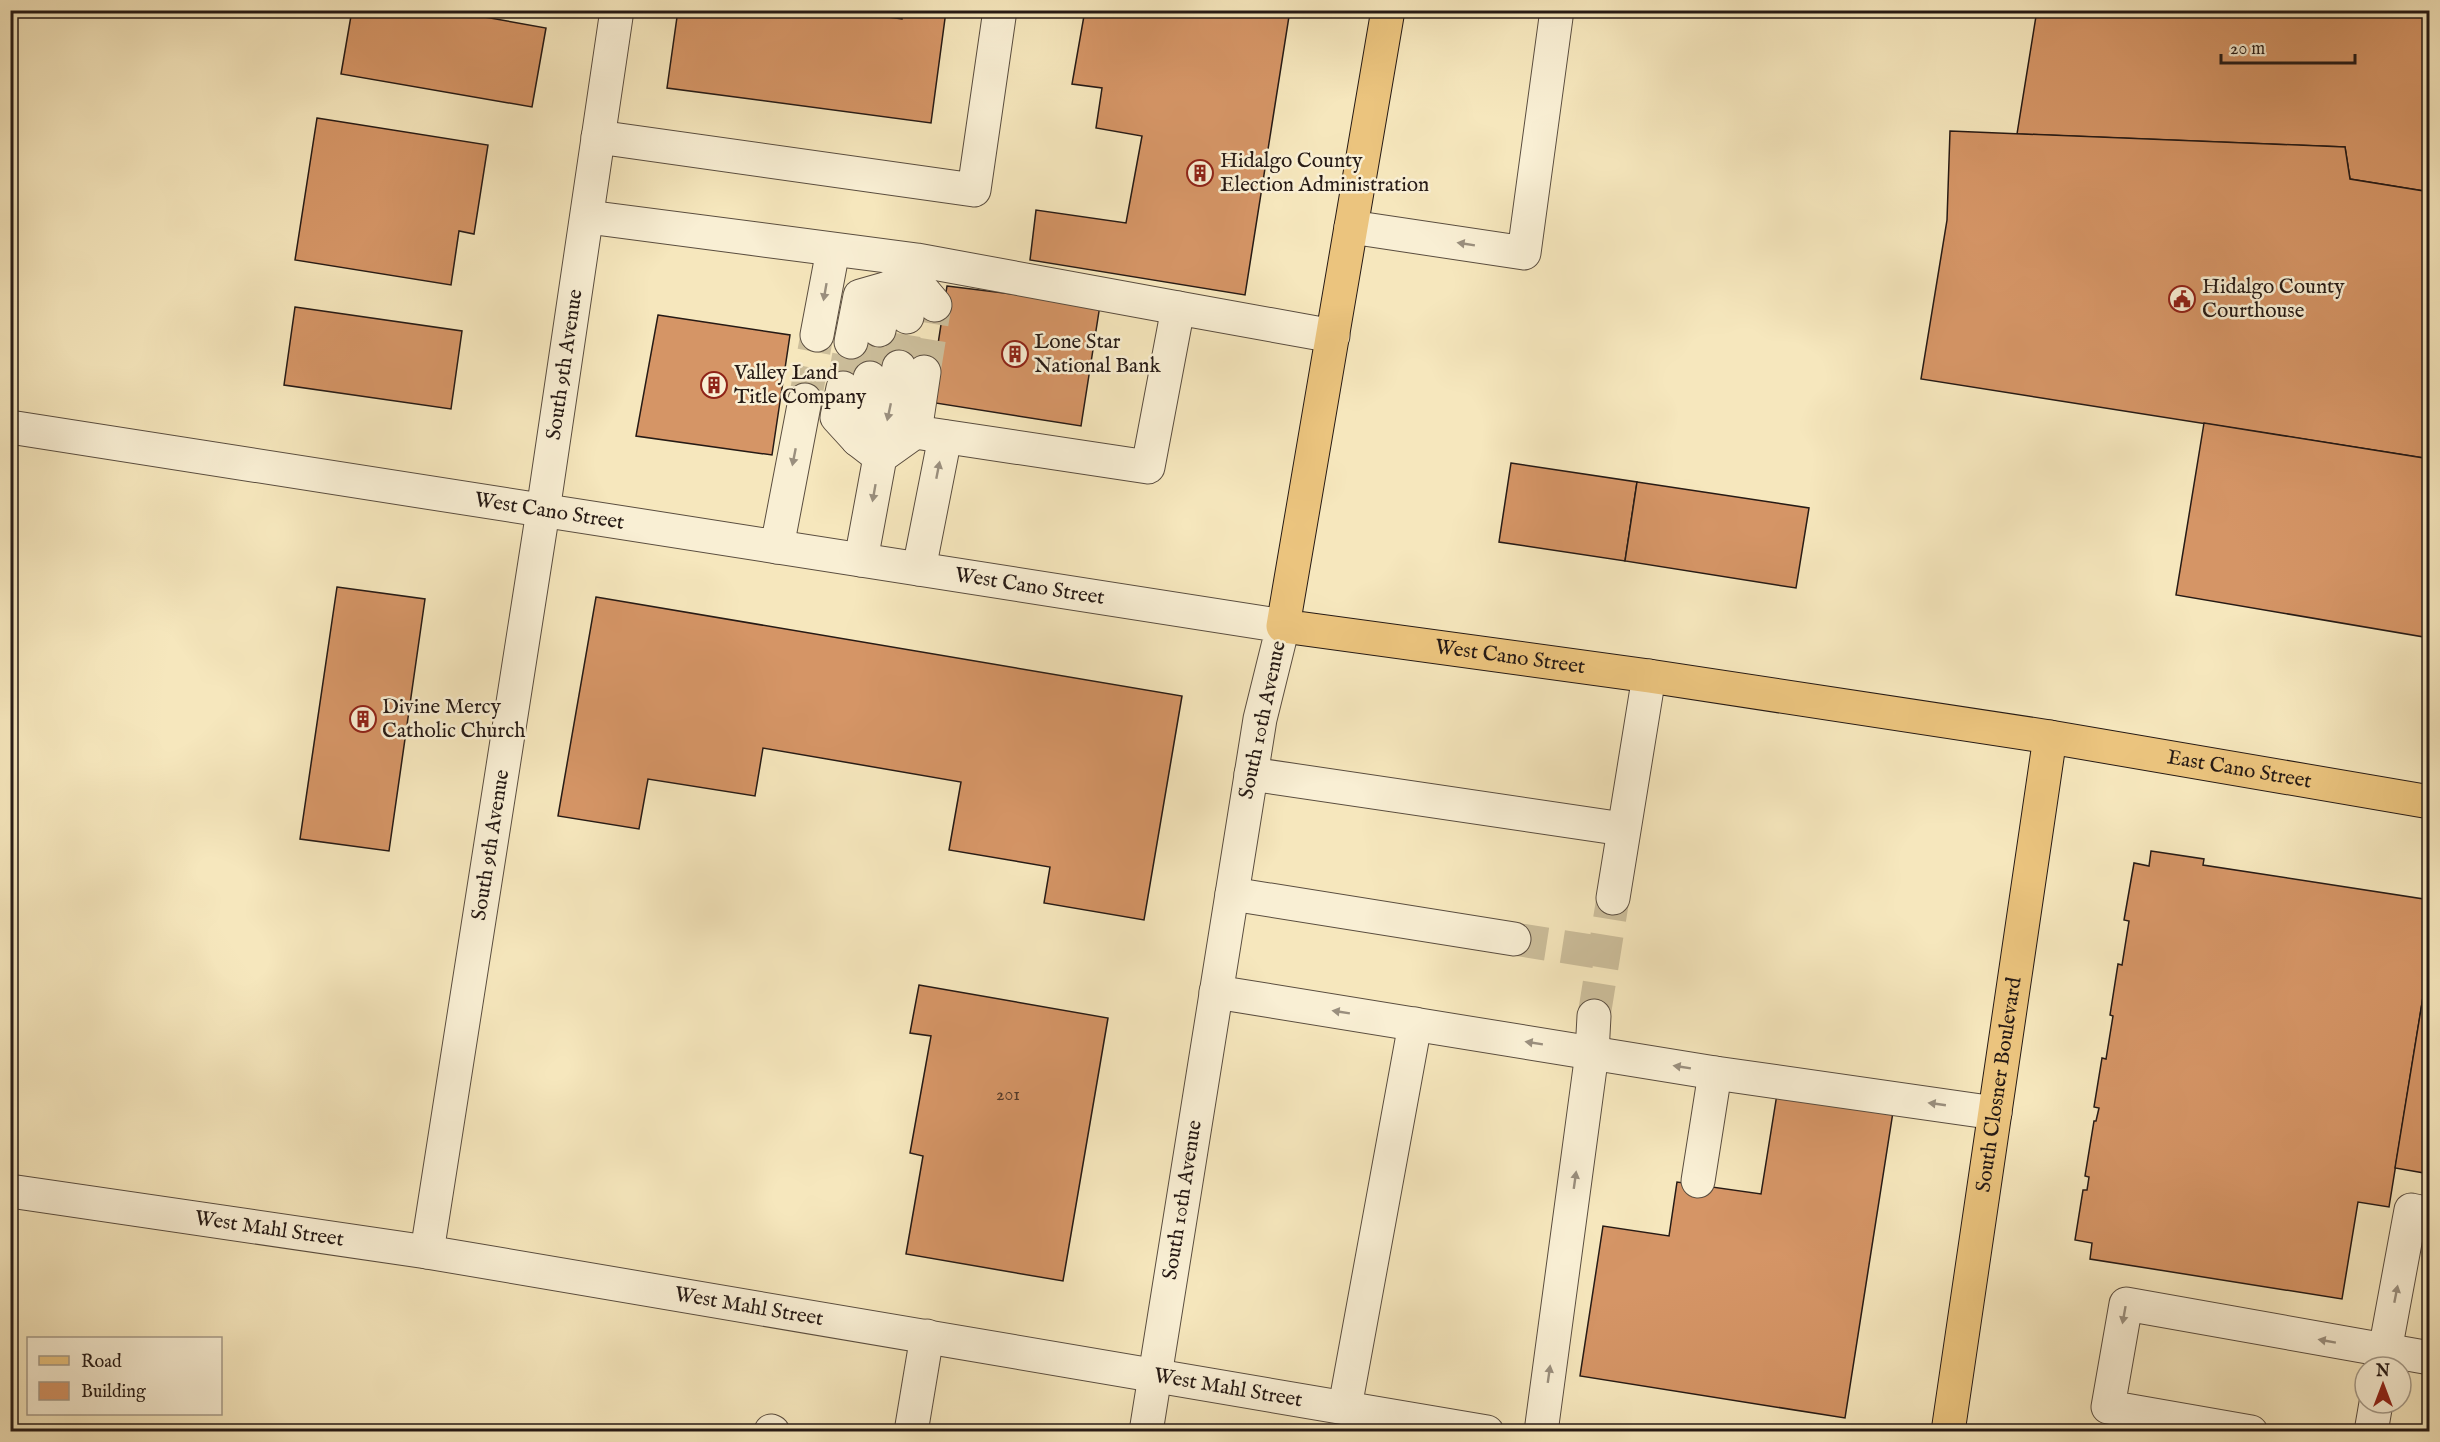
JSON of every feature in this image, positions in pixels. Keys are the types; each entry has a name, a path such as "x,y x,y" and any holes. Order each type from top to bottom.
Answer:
{"main road":[{"name":"South 10th Avenue","path":"1283,626 1388,10"},
{"name":"West Cano Street","path":"1283,626 1649,676 2050,737"},
{"name":"East Cano Street","path":"2050,737 2430,802"},
{"name":"South Closner Boulevard","path":"1948,1431 2050,737"}],"street":[{"name":"South 9th Avenue","path":"427,1252 588,217 617,10"},
{"path":"598,137 974,190 1000,10"},
{"path":"1351,227 1524,253 1557,10"},
{"path":"588,217 833,250 906,276 1178,308 1333,336"},
{"path":"817,335 833,250"},
{"path":"906,276 893,324 906,276"},
{"path":"777,547 804,405 873,403 930,435 1148,467 1178,308"},
{"path":"873,403 930,435"},
{"path":"861,560 873,403"},
{"name":"West Cano Street","path":"10,427 1283,626"},
{"path":"919,569 930,435"},
{"name":"South 10th Avenue","path":"1146,1431 1260,719 1283,626"},
{"path":"1613,898 1649,676"},
{"path":"1251,774 1623,829"},
{"path":"1232,894 1514,939"},
{"path":"1216,992 1715,1073 1995,1113"},
{"path":"1541,1431 1592,1053 1594,1016"},
{"path":"1345,1407 1415,1024"},
{"path":"1698,1181 1715,1073"},
{"name":"West Mahl Street","path":"10,1191 427,1252 1487,1431"},
{"path":"2384,1355 2411,1210 2430,1214"},
{"path":"2251,1431 2108,1407 2126,1304 2364,1355"},
{"path":"911,1431 927,1336"},
{"path":"2413,1358 2430,1358"},
{"path":"2371,1431 2374,1415"}],"building":[{"path":"352,10 445,10 546,28 532,107 341,74"},
{"path":"678,10 836,10 902,19 903,10 946,11 931,123 667,88"},
{"name":"Hidalgo County Election Administration","path":"1085,10 1290,10 1245,295 1030,260 1036,210 1126,223 1142,136 1096,128 1102,88 1072,84"},
{"path":"2037,10 2430,10 2430,192 2350,179 2345,147 2017,134"},
{"path":"317,118 488,145 474,234 459,231 451,285 295,260"},
{"name":"Hidalgo County Courthouse","path":"1950,131 2345,147 2350,179 2430,192 2430,459 1921,379 1947,220"},
{"name":"Lone Star National Bank","path":"947,286 1100,305 1081,426 929,402"},
{"path":"295,307 462,331 451,409 284,385"},
{"name":"Valley Land Title Company","path":"658,315 790,335 772,455 636,436"},
{"path":"2204,423 2430,459 2430,638 2176,595"},
{"path":"1511,463 1637,482 1625,561 1499,542"},
{"path":"1637,482 1809,508 1796,588 1625,561"},
{"name":"Divine Mercy Catholic Church","path":"337,587 425,599 389,851 300,839"},
{"path":"596,597 1182,696 1144,920 1044,903 1050,867 949,850 961,782 763,748 755,796 648,779 639,829 558,816"},
{"path":"2151,851 2204,859 2203,865 2430,900 2430,954 2389,1207 2358,1202 2342,1299 2090,1259 2092,1243 2075,1240 2083,1190 2087,1190 2089,1177 2085,1176 2094,1121 2096,1121 2099,1108 2094,1107 2102,1058 2106,1059 2118,964 2122,965 2129,921 2124,920 2134,863 2149,866"},
{"path":"2430,954 2430,1174 2395,1168"},
{"path":"919,985 1108,1018 1063,1281 906,1254 923,1156 910,1153 931,1036 910,1033"},
{"path":"1777,1094 1893,1112 1845,1418 1580,1376 1603,1226 1669,1236 1677,1182 1761,1194"}],"tunnel":[{"path":"924,372 935,305"},
{"path":"899,367 907,317"},
{"path":"870,378 879,330"},
{"path":"805,400 817,335"},
{"path":"843,388 851,342"},
{"path":"1594,1016 1613,898"},
{"path":"1514,939 1604,953"}],"place":[{"name":"Hidalgo County Election Administration","path":"1200,173"},
{"name":"Hidalgo County Courthouse","path":"2182,299"},
{"name":"Lone Star National Bank","path":"1015,354"},
{"name":"Valley Land Title Company","path":"714,385"},
{"name":"Divine Mercy Catholic Church","path":"363,719"}]}
